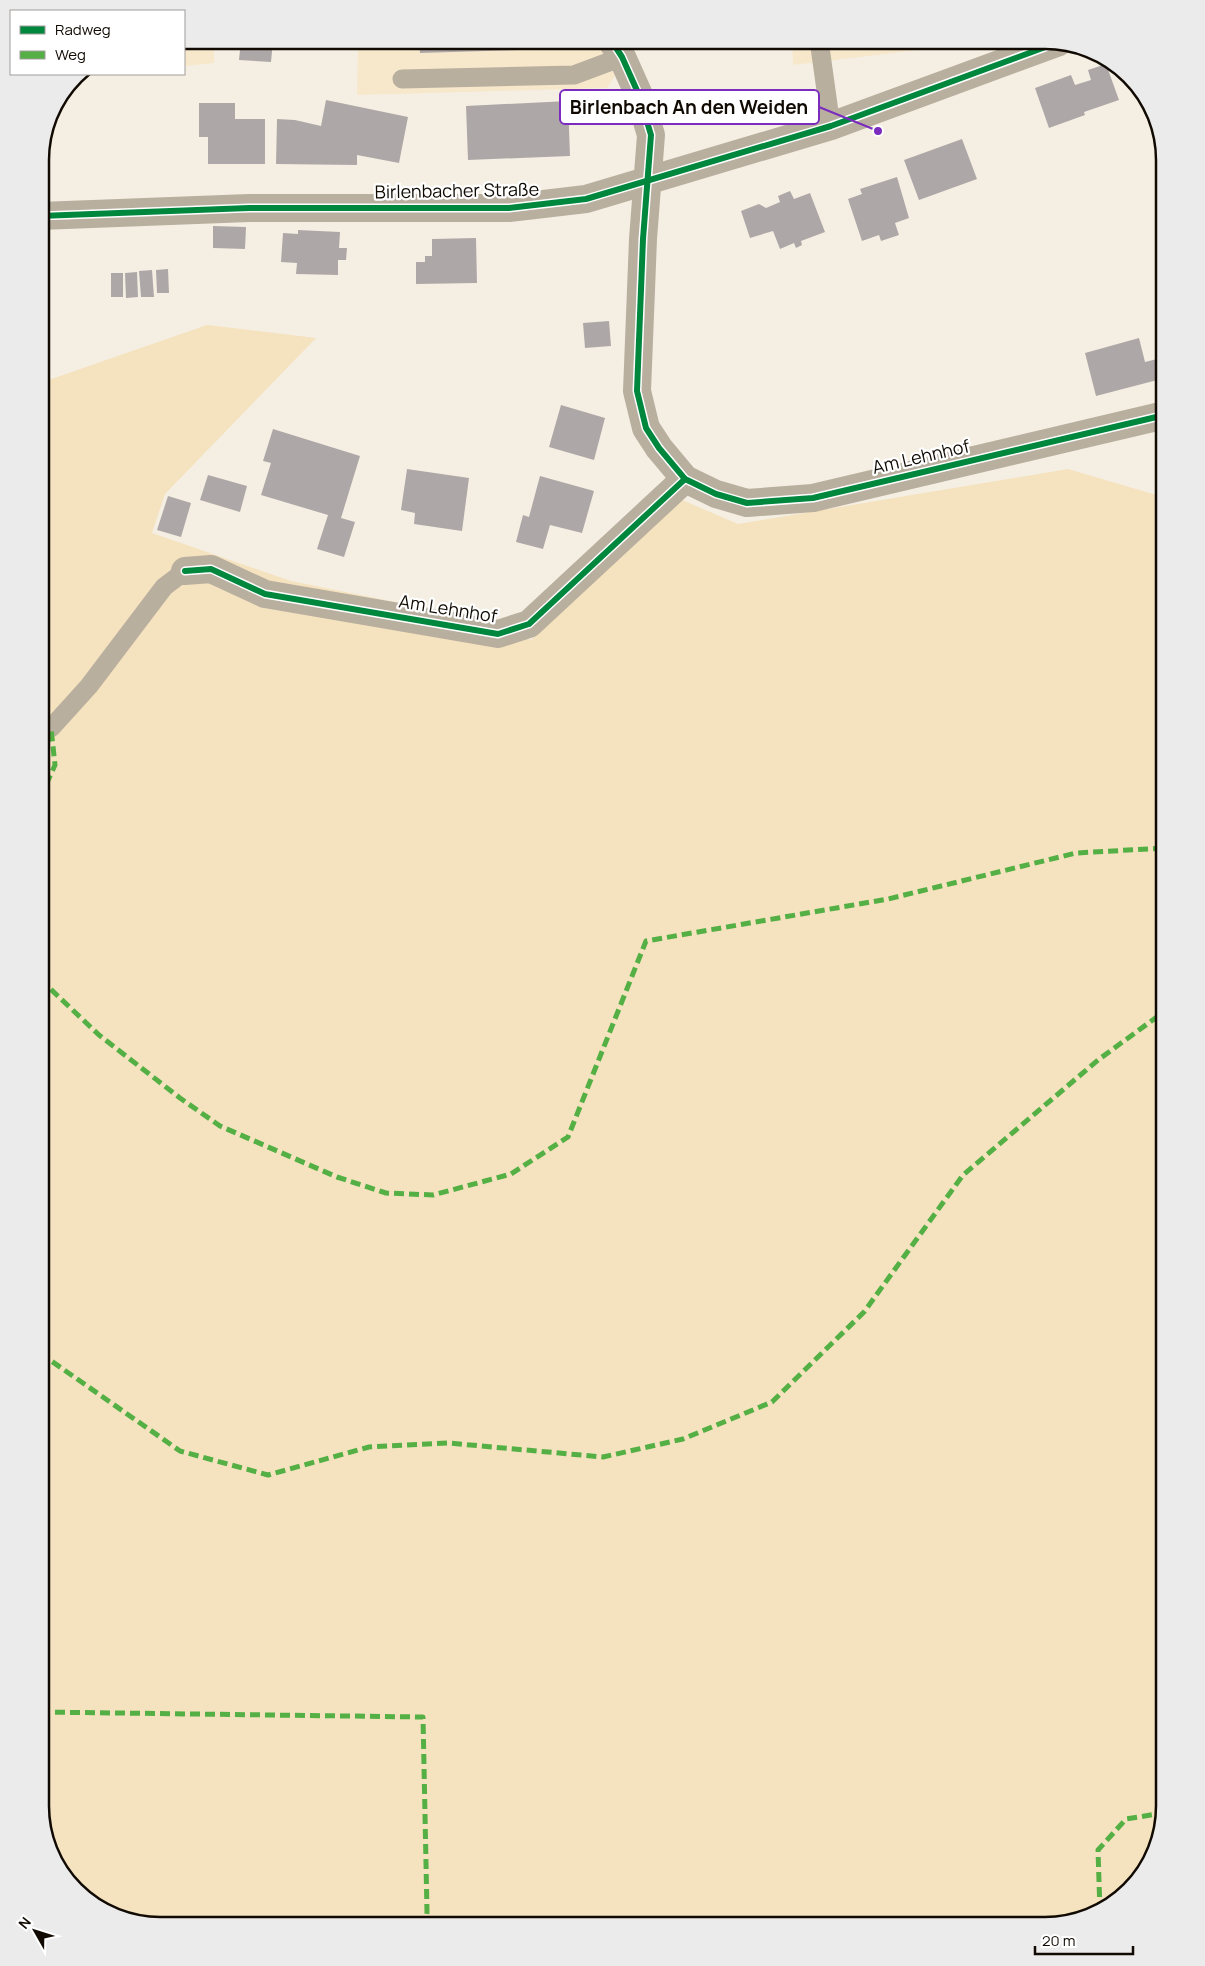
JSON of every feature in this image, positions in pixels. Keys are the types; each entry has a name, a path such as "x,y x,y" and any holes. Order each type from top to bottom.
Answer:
{"street":[{"name":"Am Lehnhof","path":"616,49 639,95 651,135 643,239 637,391 646,428 659,448 685,479 716,494 747,503 814,498 1156,417"},
{"name":"Birlenbacher Straße","path":"49,216 249,208 509,208 586,199 830,126 1040,49"},
{"name":"Am Lehnhof","path":"185,571 211,569 265,594 498,634 529,624 685,479"}],"lane":[{"path":"402,79 574,75 614,49"},
{"path":"820,49 830,126"},
{"name":"Am Lehnhof","path":"51,728 89,686 164,586 185,571"}],"shaded area":[{"path":"185,49 214,49 214,63 185,66"},
{"path":"358,49 632,49 607,88 357,95"},
{"path":"792,49 927,49 793,65"},
{"path":"207,325 316,338 165,494 152,533 291,581 459,615 531,640 659,490 738,524 1068,469 1156,494 1156,1806 1155,1821 1148,1849 1138,1868 1119,1890 1107,1899 1081,1911 1067,1915 1046,1917 152,1917 124,1911 98,1899 76,1880 67,1868 55,1842 49,1814 49,380"}],"building":[{"path":"240,49 272,49 271,62 239,60"},
{"path":"420,49 519,50 420,53"},
{"path":"1103,65 1107,67 1119,100 1084,112 1085,115 1049,128 1035,88 1071,75 1075,85 1091,80 1088,70"},
{"path":"326,100 408,117 399,163 357,155 357,165 276,164 277,119 295,120 321,126"},
{"path":"568,101 570,156 468,160 466,106"},
{"path":"199,103 235,103 235,119 265,119 265,164 208,164 208,137 199,137"},
{"path":"962,139 977,179 919,200 904,160"},
{"path":"897,177 909,218 895,223 899,235 881,241 879,235 862,241 848,199 862,194 860,189"},
{"path":"790,191 794,199 810,193 825,232 801,241 802,245 796,248 794,243 780,249 773,231 750,238 741,211 759,204 766,208 780,202 778,196"},
{"path":"213,226 246,227 245,249 213,248"},
{"path":"298,230 340,232 339,248 347,248 346,260 338,260 338,275 296,274 297,263 281,262 283,233 298,234"},
{"path":"476,238 477,283 416,284 416,262 425,262 425,256 432,256 432,239"},
{"path":"168,269 169,293 157,293 156,270"},
{"path":"152,270 154,297 141,297 139,271"},
{"path":"137,272 138,297 126,298 125,273"},
{"path":"111,273 123,273 123,297 111,297"},
{"path":"609,321 611,346 585,348 583,323"},
{"path":"1139,338 1145,362 1156,359 1156,380 1096,396 1085,353"},
{"path":"561,405 605,418 594,460 549,447"},
{"path":"273,429 360,456 341,518 355,522 344,557 317,549 328,515 261,495 271,463 263,461"},
{"path":"407,469 469,478 462,531 414,524 415,513 401,510"},
{"path":"208,475 247,486 240,512 200,500"},
{"path":"540,476 594,491 582,533 550,525 543,549 516,542 523,515 529,517"},
{"path":"168,496 191,503 181,537 157,530"}],"marked path":[{"path":"49,778 55,765 51,728"},
{"path":"49,988 99,1035 180,1098 220,1126 337,1177 386,1193 433,1195 511,1174 568,1137 646,941 888,899 1076,853 1156,849"},
{"path":"49,1359 180,1451 268,1475 369,1447 448,1443 603,1457 683,1439 772,1402 864,1312 963,1175 1098,1060 1156,1018"},
{"path":"49,1712 423,1717 426,1917"},
{"path":"1100,1903 1098,1850 1126,1819 1155,1814"}],"cycle path":[{"path":"617,49 639,95 651,135 643,239 637,391 646,428 659,448 685,479 716,494 747,503 813,498 1156,417"},
{"path":"49,216 249,208 509,208 586,199 831,126 1040,49"},
{"path":"185,571 211,569 265,594 498,634 529,624 685,479"}],"place":[{"name":"Birlenbach An den Weiden","path":"878,131"}]}
